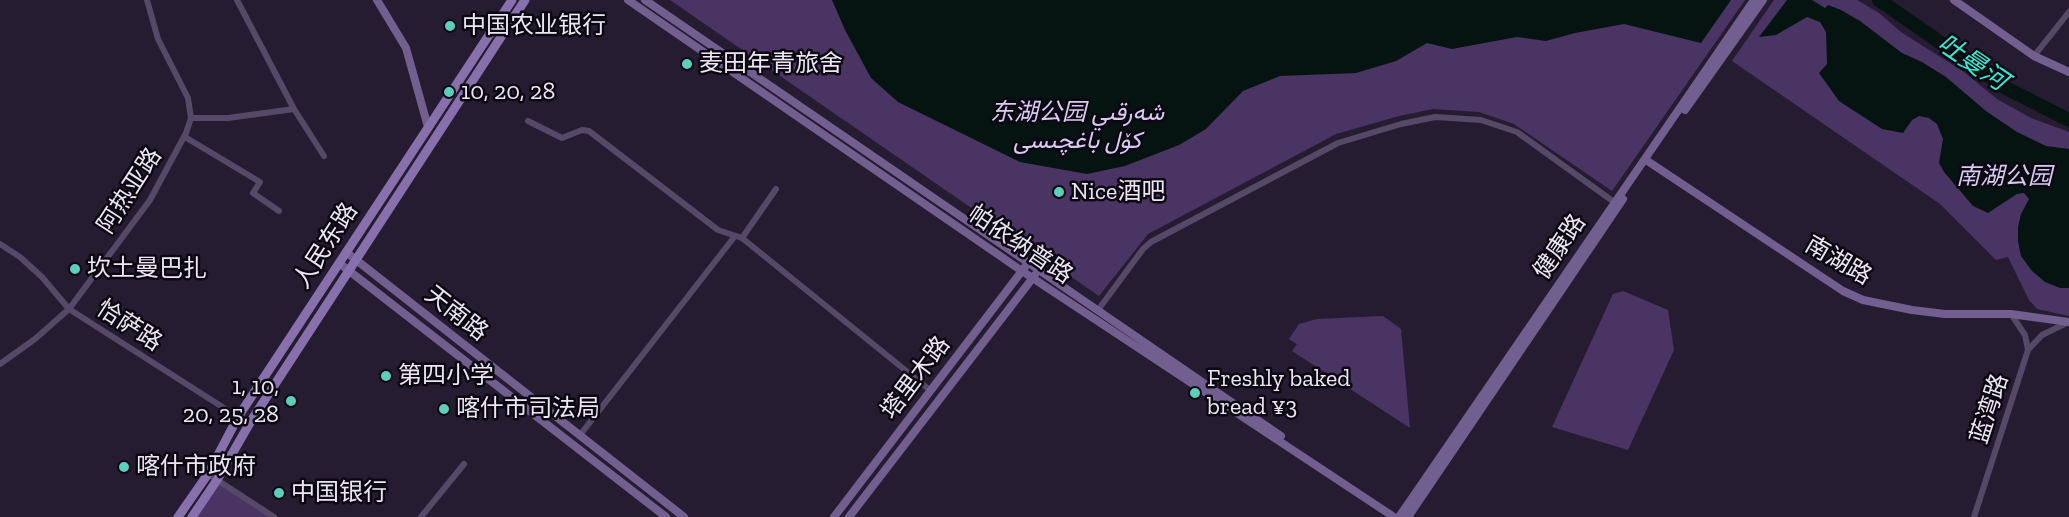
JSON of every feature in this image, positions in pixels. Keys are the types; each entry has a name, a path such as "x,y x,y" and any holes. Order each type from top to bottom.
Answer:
{"main road":[{"path":"377,0 406,48 428,127"},
{"name":"人民东路","path":"178,517 208,474 238,417 512,0"},
{"name":"人民东路","path":"192,517 217,480 249,424 525,0"},
{"name":"帕依纳普路","path":"628,0 1022,271 1401,517"},
{"name":"帕依纳普路","path":"645,0 1401,517"},
{"name":"健康路","path":"1401,517 1754,0"},
{"name":"健康路","path":"1401,517 1763,0"},
{"path":"1954,0 2034,56 2069,72"},
{"name":"南湖路","path":"1648,162 1843,291 1863,300 1945,314 2011,314 2069,322"},
{"name":"天南路","path":"346,252 684,517"},
{"name":"塔里木路","path":"834,517 1029,262"},
{"name":"天南路","path":"339,263 666,517"},
{"name":"塔里木路","path":"849,517 1040,270"}],"street":[{"path":"147,0 158,39 188,98 191,118 228,117 294,109"},
{"path":"237,0 294,109 324,156"},
{"path":"2034,56 2069,12"},
{"path":"1098,310 1150,242 1338,142 1401,124 1435,117 1481,120 1517,132 1614,202"},
{"name":"阿热亚路","path":"0,364 35,339 69,309 150,200 185,137 191,118"},
{"path":"528,121 562,138 582,130 589,131 718,230 739,237 931,391"},
{"path":"185,137 260,183 253,193 279,211"},
{"path":"580,435 776,189"},
{"name":"恰萨路","path":"0,244 20,257 42,277 69,309 249,424"},
{"name":"蓝湾路","path":"1974,517 2028,350 2025,335 2011,314"},
{"path":"2028,350 2042,335 2069,322"},
{"path":"421,517 464,464"},
{"path":"208,474 274,517"}],"green space":[{"name":"东湖公园 شەرقىي كۆل باغچىسى","path":"670,0 1745,0 1612,191 1514,124 1479,112 1433,109 1336,134 1148,234 1099,296"},
{"name":"南湖公园","path":"1774,0 1857,0 1879,13 1901,32 1964,72 1997,99 2031,118 2069,132 2069,316 2037,309 2029,300 2008,257 1996,260 1940,204 1732,61"},
{"path":"1623,291 1668,310 1674,350 1628,450 1552,427 1613,294"},
{"path":"1383,316 1401,329 1410,428 1292,351 1297,344 1289,339 1299,324 1317,319"},
{"path":"217,480 274,517 192,517"}],"shaded area":[{"path":"832,0 1731,0 1701,43 1624,24 1546,41 1517,37 1452,49 1427,43 1396,61 1356,73 1280,76 1243,91 1206,129 1179,145 1125,166 1087,174 1020,162 898,102 871,78"},
{"path":"1787,0 1812,0 1825,8 1828,5 1841,10 1860,21 1902,53 1946,77 1986,111 2017,132 2046,146 2069,149 2069,288 2060,288 2045,282 2032,271 2021,256 2018,227 2021,214 2029,199 2024,193 2017,194 1988,213 1973,206 1939,163 1943,139 1937,124 1929,118 1919,116 1912,120 1903,133 1882,129 1839,101 1819,73 1827,64 1826,32 1820,22 1807,17 1776,35 1759,37"}],"waterway":[{"name":"吐曼河","path":"1879,0 2006,88 2069,120"}],"place":[{"name":"中国农业银行","path":"450,26"},
{"name":"麦田年青旅舍","path":"687,64"},
{"name":"10, 20, 28","path":"449,92"},
{"name":"Nice酒吧","path":"1059,192"},
{"name":"坎土曼巴扎","path":"75,269"},
{"name":"第四小学","path":"386,376"},
{"name":"Freshly baked bread ¥3","path":"1195,393"},
{"name":"1, 10, 20, 25, 28","path":"291,401"},
{"name":"喀什市司法局","path":"444,409"},
{"name":"喀什市政府","path":"124,467"},
{"name":"中国银行","path":"279,493"}]}
